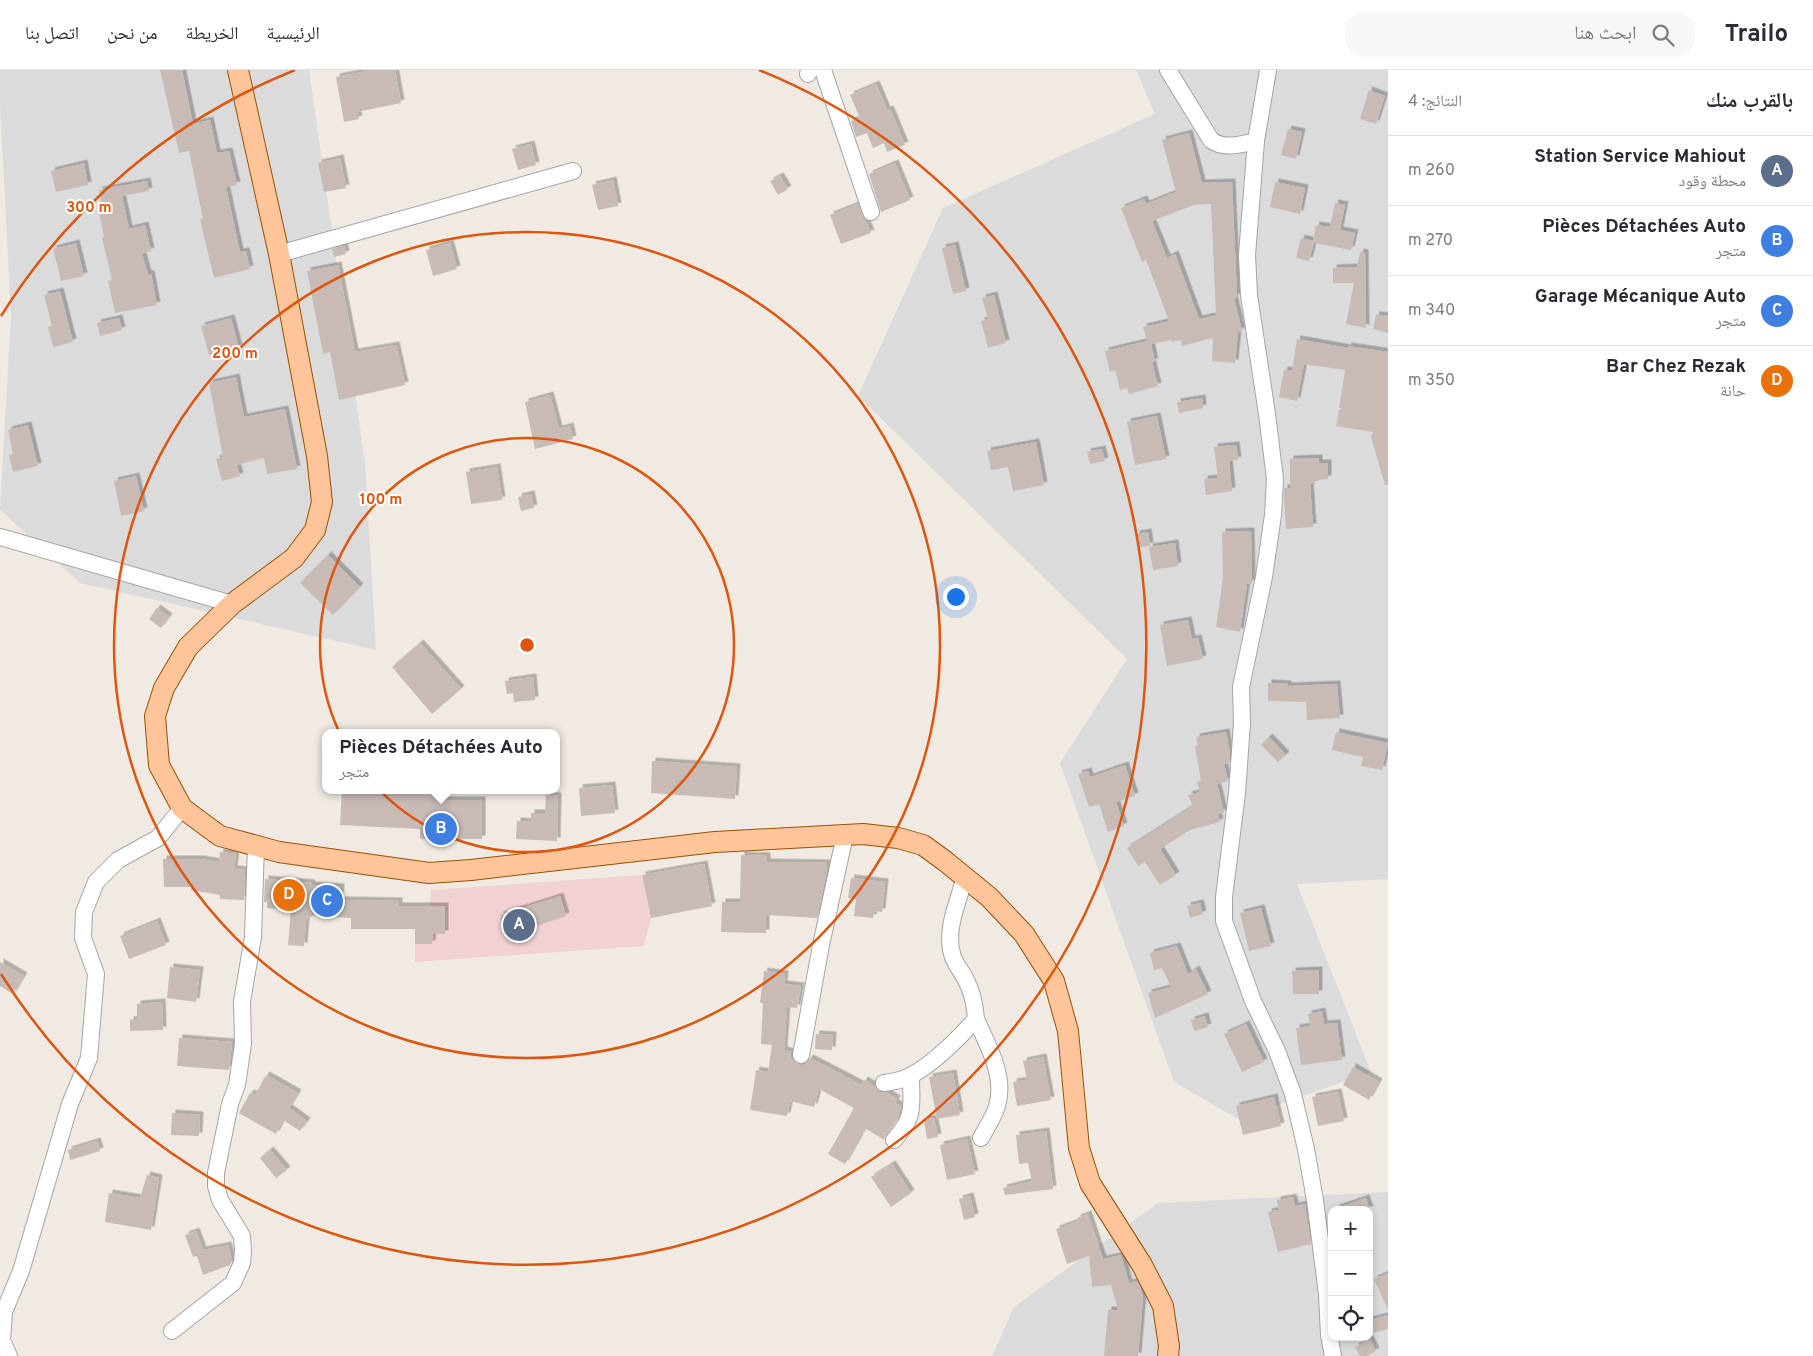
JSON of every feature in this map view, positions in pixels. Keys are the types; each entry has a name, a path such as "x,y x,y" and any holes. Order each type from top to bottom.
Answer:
{"main road":[{"path":"238,70 279,254 317,456 322,502 315,530 294,558 232,604 188,647 164,688 155,716 160,765 182,808 220,836 279,852 430,873 715,842 863,834 898,838 923,845 989,897 1024,934 1054,981 1068,1031 1079,1148 1090,1183 1142,1265 1163,1306 1168,1356"}],"street":[{"path":"1168,70 1211,140 1217,145 1223,146 1256,141"},
{"path":"1268,70 1256,141 1247,255 1249,295 1274,469 1273,516 1264,577 1241,687 1242,723 1237,793 1224,897 1224,921 1253,1001 1277,1051 1295,1104 1306,1149 1315,1200 1327,1294 1329,1335 1333,1356"},
{"path":"813,71 871,212"},
{"path":"279,254 573,171"},
{"path":"0,537 232,604"},
{"path":"9,1356 2,1340 4,1312 21,1271 70,1104 88,1058 96,974 83,938 84,912 96,882 118,860 158,838 182,808"},
{"path":"801,1055 845,835"},
{"path":"172,1331 234,1283 242,1263 242,1236 220,1200 216,1186 216,1173 230,1104 237,1085 243,1044 242,1001 253,937 256,845"},
{"path":"965,877 952,926 951,944 953,956 971,992 975,1005 976,1019 998,1075 1000,1089 996,1107 981,1138"},
{"path":"884,1083 911,1076 936,1057 976,1019"},
{"path":"894,1140 904,1129 912,1114 911,1076"}],"shaded area":[{"path":"0,70 309,70 365,463 376,650 80,583 0,510 11,315 0,105"},
{"path":"1136,70 1388,70 1388,879 1297,884 1371,1072 1238,1119 1174,1082 1060,763 1127,659 858,396 943,208 1155,114"},
{"path":"642,875 651,918 644,946 415,962 415,906 430,906 431,890"},
{"path":"1388,1192 1388,1356 992,1356 1014,1307 1158,1203"}],"building":[{"path":"160,70 182,70 193,124 210,120 217,153 229,151 237,185 226,187 240,252 246,251 250,269 214,278 200,220 203,219 189,151 179,153"},
{"path":"373,70 395,70 401,103 357,112 359,119 344,122 336,77"},
{"path":"876,84 887,110 890,109 905,145 887,152 884,143 873,148 867,133 856,137 851,121 860,118 850,95"},
{"path":"1369,90 1385,96 1376,124 1360,119"},
{"path":"1288,129 1302,132 1296,159 1281,155"},
{"path":"1189,133 1202,183 1232,182 1237,297 1234,298 1242,331 1238,332 1235,363 1212,361 1213,338 1182,346 1181,340 1151,344 1155,362 1152,362 1158,386 1129,394 1127,388 1120,390 1115,370 1110,372 1105,351 1147,341 1143,327 1169,321 1146,260 1142,262 1121,208 1144,199 1146,204 1176,192 1162,140","holes":["1211,204 1216,315 1199,319 1175,254 1167,258 1152,221 1194,205"]},
{"path":"531,144 536,165 518,170 512,149"},
{"path":"340,158 346,188 324,192 318,163"},
{"path":"84,163 88,185 56,192 51,171"},
{"path":"895,163 910,200 881,212 869,174"},
{"path":"780,176 788,189 778,195 770,181"},
{"path":"613,180 618,206 598,210 592,185"},
{"path":"147,181 149,191 122,196 129,229 145,225 151,251 142,253 148,274 151,274 157,305 115,313 108,281 112,280 102,238 104,237 98,206 102,205 99,190"},
{"path":"1275,182 1305,188 1300,214 1270,207"},
{"path":"1335,203 1345,205 1340,230 1355,233 1351,250 1314,243 1309,261 1296,258 1301,238 1313,241 1316,225 1330,227"},
{"path":"858,204 871,233 841,244 830,215"},
{"path":"76,243 84,276 61,281 53,249"},
{"path":"450,243 457,269 433,276 426,250"},
{"path":"955,245 966,291 953,294 942,248"},
{"path":"344,246 346,254 334,257 332,249"},
{"path":"1360,252 1365,253 1366,328 1346,324 1354,283 1333,283 1333,268 1357,267"},
{"path":"338,265 355,352 396,345 405,385 339,400 330,352 323,354 307,271"},
{"path":"60,291 73,342 53,347 48,327 52,326 44,295"},
{"path":"994,295 1006,343 988,348 981,321 988,319 982,298"},
{"path":"1376,315 1388,316 1388,333 1373,329"},
{"path":"119,318 122,330 100,336 97,323"},
{"path":"231,318 239,348 209,355 201,326"},
{"path":"1297,339 1348,348 1348,346 1388,352 1388,485 1385,485 1371,437 1373,432 1336,426 1339,410 1343,409 1339,408 1345,370 1304,364 1297,401 1279,397 1284,370 1292,371"},
{"path":"236,377 244,417 285,409 297,469 267,474 264,458 237,465 240,476 222,481 216,459 223,457 209,383"},
{"path":"550,395 559,429 570,426 573,439 535,449 525,402"},
{"path":"1202,398 1203,408 1179,413 1177,402"},
{"path":"1157,416 1166,459 1135,465 1127,422"},
{"path":"28,425 38,466 13,472 9,455 13,454 8,430"},
{"path":"1036,442 1044,485 1013,491 1008,467 991,470 987,451"},
{"path":"1236,445 1238,460 1229,461 1232,491 1206,495 1204,479 1218,478 1214,447"},
{"path":"1102,449 1105,461 1090,464 1087,452"},
{"path":"1319,458 1319,463 1328,463 1328,479 1315,480 1315,484 1310,484 1313,527 1286,529 1284,488 1290,488 1290,459"},
{"path":"497,467 502,500 471,504 466,472"},
{"path":"136,476 144,511 121,516 114,481"},
{"path":"531,494 534,508 521,511 518,497"},
{"path":"1251,531 1252,583 1247,584 1240,632 1216,627 1223,578 1222,532"},
{"path":"1148,532 1150,546 1138,547 1136,534"},
{"path":"1175,543 1178,566 1153,570 1149,547"},
{"path":"328,555 360,587 333,615 300,583"},
{"path":"157,608 169,617 161,628 149,619"},
{"path":"1188,620 1192,639 1198,638 1203,659 1167,666 1160,625"},
{"path":"420,643 461,689 432,714 392,667"},
{"path":"533,677 535,700 514,702 513,693 507,694 505,681"},
{"path":"1268,683 1288,684 1288,686 1337,684 1340,718 1307,720 1306,702 1268,701"},
{"path":"1226,732 1230,754 1229,764 1224,764 1228,781 1217,784 1224,813 1218,814 1220,822 1190,830 1160,849 1176,875 1160,885 1145,862 1138,866 1127,848 1193,806 1188,795 1200,792 1197,782 1201,781 1195,746 1198,746 1196,737"},
{"path":"1336,732 1388,743 1382,770 1361,766 1363,757 1332,750"},
{"path":"1269,737 1286,755 1278,762 1261,745"},
{"path":"652,761 737,767 735,799 651,793"},
{"path":"1125,765 1135,796 1116,802 1124,826 1108,832 1099,804 1089,807 1078,774 1088,771 1090,777"},
{"path":"612,785 615,813 581,816 579,788"},
{"path":"342,794 436,794 437,800 482,800 482,839 420,839 420,829 340,825"},
{"path":"546,795 558,796 557,841 516,839 517,821 531,822 531,813 545,813"},
{"path":"220,852 236,854 234,869 245,870 244,900 220,899 220,895 191,890 191,887 164,887 163,859 200,859 219,862"},
{"path":"741,855 767,856 767,862 827,863 817,918 766,915 766,933 721,932 722,902 740,902"},
{"path":"704,864 712,906 651,918 642,875"},
{"path":"851,878 885,882 882,912 874,911 873,918 854,916 856,899 848,898"},
{"path":"265,879 341,887 340,900 399,901 399,906 445,906 445,934 433,934 432,944 415,944 415,929 351,929 351,918 310,915 310,920 306,920 304,946 288,945 291,910 267,908 267,902 264,902"},
{"path":"560,896 566,916 506,936 500,915"},
{"path":"1200,903 1203,914 1190,918 1187,906"},
{"path":"1261,908 1271,946 1249,951 1240,913"},
{"path":"157,921 166,945 129,959 120,936"},
{"path":"1177,946 1188,974 1196,969 1208,994 1155,1018 1148,993 1171,987 1162,968 1154,970 1150,953"},
{"path":"0,962 24,976 13,994 0,986"},
{"path":"170,967 200,970 196,1002 167,998"},
{"path":"1319,970 1319,994 1293,994 1292,971"},
{"path":"764,971 785,974 784,984 801,986 797,1008 787,1007 784,1050 791,1052 791,1058 794,1062 804,1065 810,1058 862,1085 864,1080 875,1086 880,1092 887,1093 897,1099 895,1103 901,1106 897,1119 884,1140 865,1128 845,1164 828,1154 854,1108 819,1089 814,1107 790,1101 787,1116 750,1110 756,1070 768,1072 772,1045 761,1044 763,1003 760,1003"},
{"path":"162,1002 163,1030 130,1031 130,1020 137,1019 137,1004"},
{"path":"1322,1011 1324,1024 1337,1023 1342,1060 1301,1065 1296,1028 1310,1026 1308,1014"},
{"path":"1205,1016 1208,1027 1194,1031 1191,1020"},
{"path":"1246,1024 1264,1062 1242,1072 1224,1034"},
{"path":"816,1034 833,1035 832,1050 815,1049"},
{"path":"179,1038 232,1042 229,1070 177,1066"},
{"path":"1043,1057 1051,1100 1017,1106 1013,1082 1027,1080 1023,1061"},
{"path":"1353,1067 1379,1082 1369,1100 1343,1085"},
{"path":"953,1073 960,1115 937,1119 929,1077"},
{"path":"266,1075 298,1093 289,1108 307,1121 300,1131 283,1120 276,1134 239,1113 250,1093 255,1095"},
{"path":"1338,1092 1344,1121 1318,1126 1312,1097"},
{"path":"1274,1097 1281,1126 1243,1135 1236,1106"},
{"path":"172,1113 200,1115 199,1136 171,1135"},
{"path":"934,1118 938,1137 927,1139 924,1120"},
{"path":"1046,1131 1053,1189 1005,1195 1003,1188 1032,1181 1028,1163 1019,1164 1016,1135"},
{"path":"967,1139 975,1174 947,1180 940,1145"},
{"path":"97,1141 100,1151 70,1160 68,1150"},
{"path":"270,1150 287,1170 276,1178 260,1158"},
{"path":"892,1164 911,1193 891,1207 871,1177"},
{"path":"147,1175 159,1178 151,1230 105,1222 109,1193 140,1198"},
{"path":"970,1196 975,1217 964,1220 959,1199"},
{"path":"1293,1197 1295,1206 1305,1204 1311,1244 1278,1252 1268,1212 1279,1210 1277,1200"},
{"path":"1366,1198 1369,1206 1342,1206"},
{"path":"1088,1214 1103,1259 1121,1255 1129,1283 1137,1281 1140,1287 1143,1298 1138,1356 1104,1356 1108,1310 1118,1310 1111,1285 1092,1287 1089,1256 1067,1264 1056,1229 1078,1221 1077,1218"},
{"path":"196,1231 203,1250 228,1245 232,1261 230,1265 203,1275 197,1256 193,1257 185,1235"},
{"path":"1388,1273 1388,1310 1374,1279"},
{"path":"1388,1315 1388,1329 1373,1333 1373,1319"},
{"path":"1366,1341 1371,1341 1376,1351 1367,1356 1360,1356 1355,1347"}],"place":[{"name":"Pièces Détachées Auto","path":"441,829"},
{"name":"Bar Chez Rezak","path":"289,895"},
{"name":"Garage Mécanique Auto","path":"327,901"},
{"name":"Station Service Mahiout","path":"519,925"}]}
